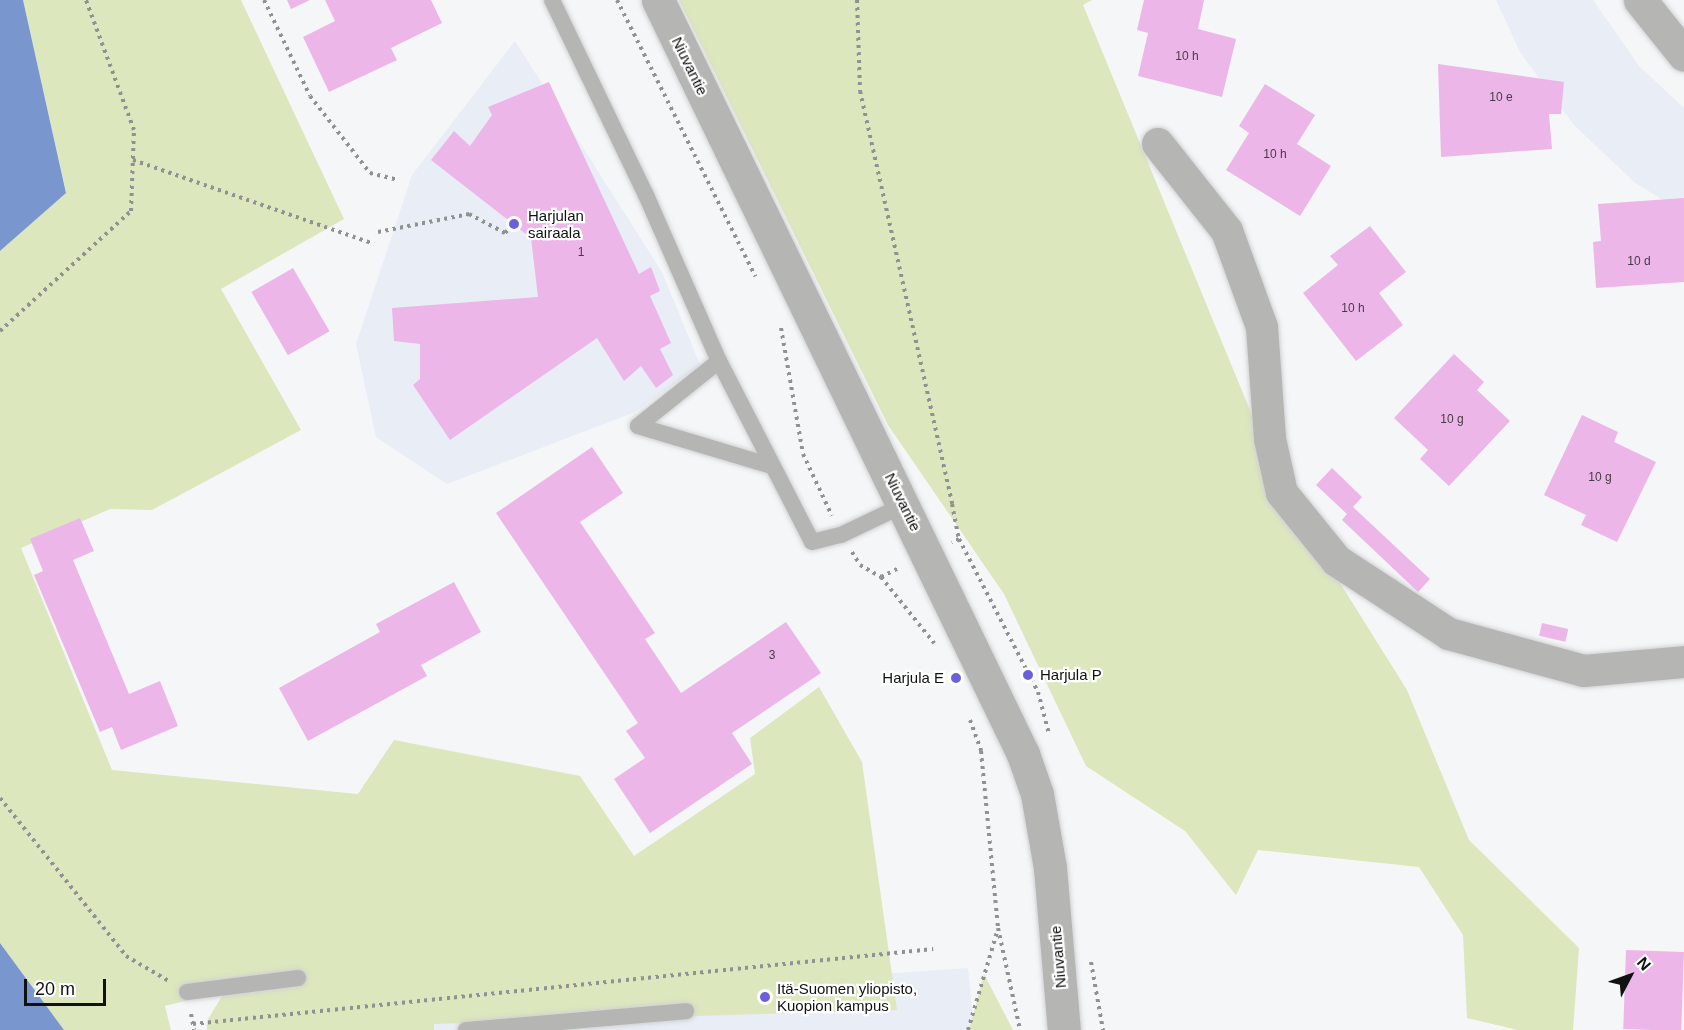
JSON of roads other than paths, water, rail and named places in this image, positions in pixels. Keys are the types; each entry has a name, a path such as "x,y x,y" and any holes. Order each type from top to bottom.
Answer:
{"street":[{"name":"Niuvantie","path":"658,0 1023,754 1037,794 1050,868 1064,1030"},
{"path":"1640,0 1684,55"},
{"path":"1158,144 1227,231 1262,327 1270,439 1282,493 1337,561 1449,634 1584,671 1684,662"}],"lane":[{"path":"552,0 646,195 719,361 812,542 841,535 904,505"},
{"path":"719,361 638,426 771,466"},
{"path":"187,992 298,978"},
{"path":"466,1030 686,1011"}],"water":[{"path":"0,0 23,0 66,193 0,251"},
{"path":"0,943 64,1030 0,1030"}],"place":[{"name":"Harjulan sairaala","path":"514,224"},
{"name":"Harjula P","path":"1028,675"},
{"name":"Harjula E","path":"956,678"},
{"name":"Itä-Suomen yliopisto, Kuopion kampus","path":"765,997"}]}
